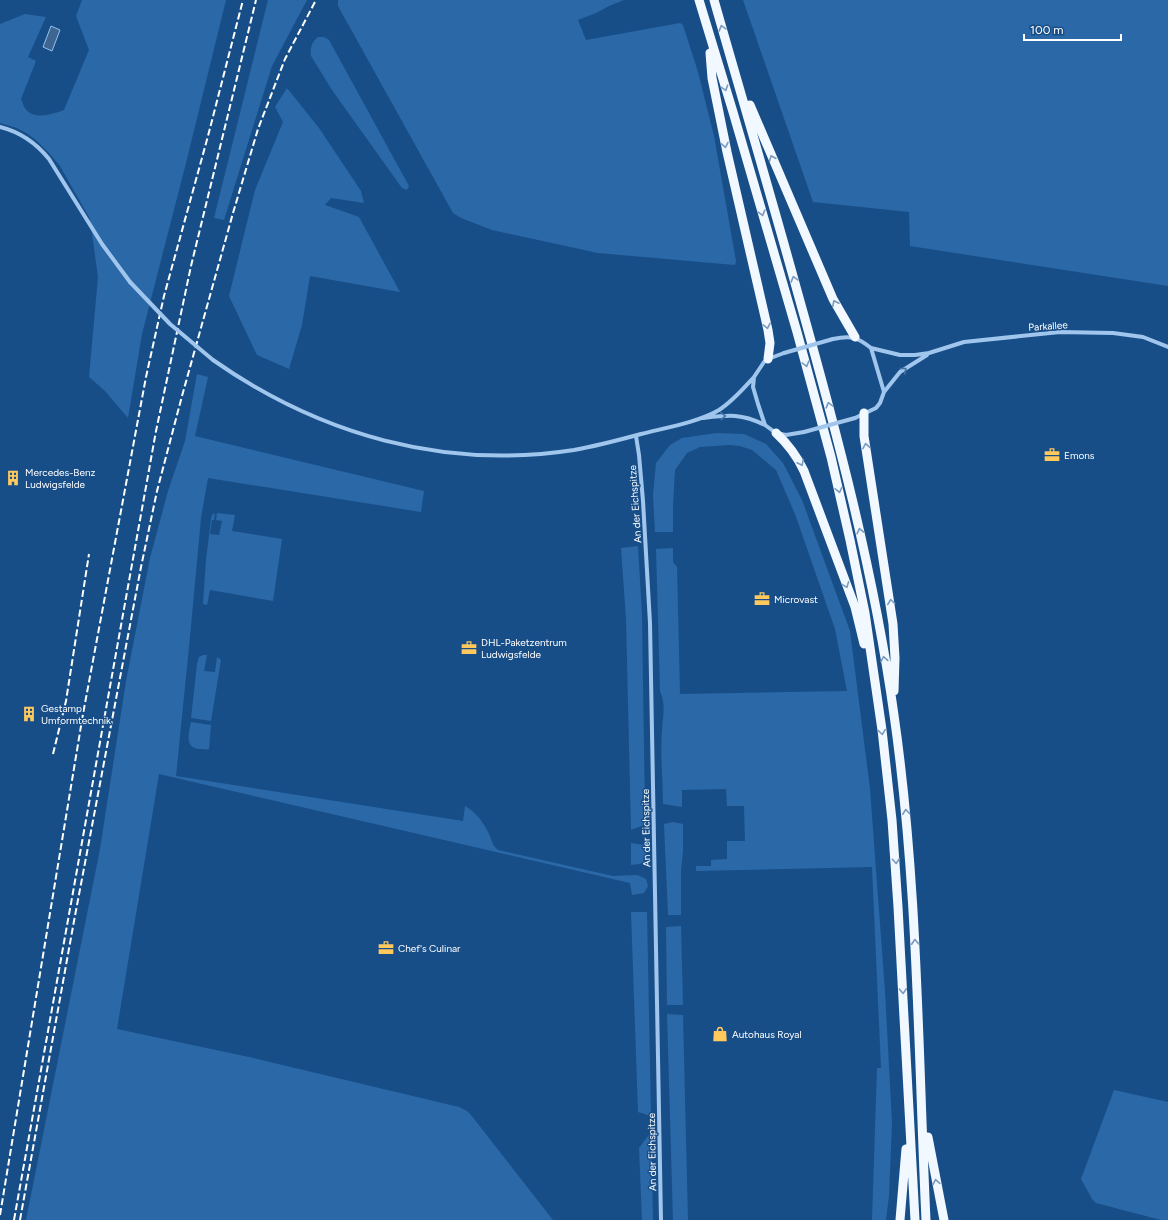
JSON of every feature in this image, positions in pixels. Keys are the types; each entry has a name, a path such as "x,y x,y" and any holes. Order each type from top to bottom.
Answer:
{"highway":[{"path":"699,0 709,37 736,120 797,332 831,457 861,591 877,693 892,820 908,1076 915,1220"},
{"path":"714,0 815,355 848,482 875,609 893,711 904,790 911,880 920,1051 926,1220"},
{"path":"709,37 712,78 727,152 768,330 770,343 768,359"},
{"path":"730,57 833,299 855,337"},
{"path":"864,413 864,436 894,624 895,658 893,711"},
{"path":"776,433 793,450 804,471 855,607 877,693"},
{"path":"920,1051 929,1139 944,1220"},
{"path":"900,1220 905,1177 908,1076"}],"street":[{"path":"0,127 16,132 29,140 49,159 99,240 130,282 170,324 213,360 252,386 312,417 370,437 421,448 479,455 529,454 574,450 636,436 698,419 718,410 740,393 754,377 760,365 768,359 833,339 855,337 863,341 871,348 900,355 929,353"},
{"name":"Parkallee","path":"929,353 968,342 1060,332 1113,333 1143,337 1168,347"},
{"path":"871,348 884,392"},
{"path":"698,419 737,416 752,419 765,425 776,433 786,435 804,432 855,418 876,408 880,403 884,392 900,372 929,353"},
{"path":"754,377 753,387 765,425"},
{"name":"An der Eichspitze","path":"636,436 643,501 650,623 661,1220"}],"shaded area":[{"path":"82,0 226,0 142,334 128,418 105,391 89,377 98,277 90,219 60,166 49,153 28,134 17,128 0,123 0,24 25,14 46,17 28,57 36,61 21,99 24,107 33,114 43,115 54,113 64,110 89,50 76,16"},
{"path":"268,0 307,0 272,66 224,220 214,218"},
{"path":"338,0 624,0 578,20 586,40 680,23 683,25 698,72 714,136 736,261 735,265 598,253 492,230 461,218 453,213 338,6"},
{"path":"743,0 1168,0 1168,286 910,246 909,212 813,202"},
{"path":"51,26 60,30 52,51 43,47"},
{"path":"318,37 324,37 329,40 409,186 407,190 402,188 332,90 311,56 312,45"},
{"path":"287,88 319,128 361,191 364,203 331,198 325,205 359,217 400,292 310,276 302,325 289,369 257,355 229,296 255,190 283,122 275,107"},
{"path":"197,374 208,377 195,436 424,491 421,512 208,478 201,518 176,776 463,821 465,806 483,823 498,850 613,876 637,875 646,879 648,886 644,893 632,895 630,883 159,774 117,1029 249,1057 459,1107 471,1115 553,1220 26,1220 100,849 126,681 150,558 168,491 185,441"},
{"path":"717,433 744,434 766,444 783,463 802,500 850,631 870,789 885,991 892,1123 889,1196 886,1220 872,1220 877,1068 881,1068 872,867 696,871 696,866 711,866 711,860 727,859 727,841 745,841 744,806 727,806 726,789 682,790 682,807 663,804 661,748 664,705 660,691 656,549 673,548 673,562 677,567 680,694 847,691 835,629 795,514 776,470 752,450 740,446 729,445 700,447 687,453 675,470 673,532 655,532 653,495 656,463 670,445 682,438"},
{"path":"215,513 214,520 212,520 210,534 219,535 222,521 216,520 217,513 235,515 232,531 282,539 273,601 210,590 207,605 203,604 211,519 212,515"},
{"path":"638,546 642,615 645,815 644,825 631,830 626,619 621,548"},
{"path":"207,655 204,671 215,672 217,657 221,660 211,721 191,718 197,664 199,657"},
{"path":"191,722 211,725 209,749 194,748 189,742"},
{"path":"673,822 683,824 681,915 668,915 664,824"},
{"path":"631,843 644,845 647,860 640,864 631,865"},
{"path":"631,912 647,912 651,1116 638,1112"},
{"path":"681,926 683,1005 667,1005 666,927"},
{"path":"667,1014 683,1015 688,1220 673,1220"},
{"path":"1114,1090 1168,1102 1168,1220 1161,1220 1096,1203 1092,1199 1081,1179"},
{"path":"651,1132 653,1220 642,1220 639,1148"}],"railway":[{"path":"0,1215 83,714 146,377 164,296 208,136 243,0"},
{"path":"14,1220 156,431 191,266 256,0"},
{"path":"20,1220 74,921 141,567 157,491 233,213 258,129 285,59 316,0"},
{"path":"53,754 66,701 89,554"}],"place":[{"name":"Emons","path":"1052,455"},
{"name":"Mercedes-Benz Ludwigsfelde","path":"13,478"},
{"name":"Microvast","path":"762,599"},
{"name":"DHL-Paketzentrum Ludwigsfelde","path":"469,648"},
{"name":"Gestamp Umformtechnik","path":"29,714"},
{"name":"Chef's Culinar","path":"386,948"},
{"name":"Autohaus Royal","path":"720,1034"}]}
